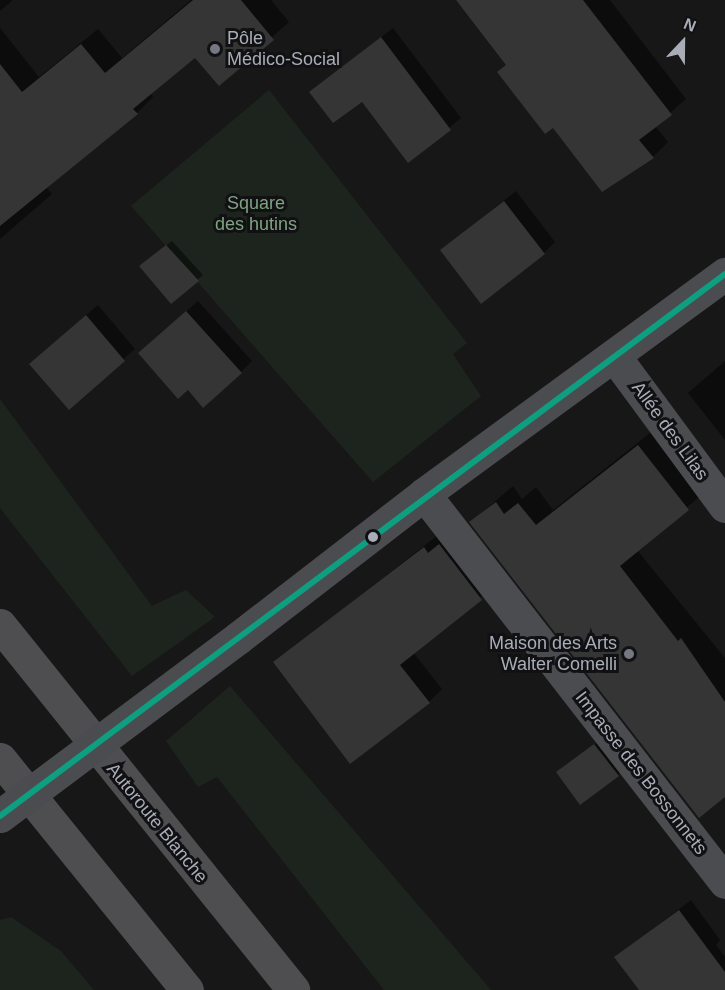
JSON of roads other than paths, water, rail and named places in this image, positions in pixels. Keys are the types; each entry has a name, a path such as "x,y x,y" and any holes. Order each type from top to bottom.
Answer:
{"highway":[{"name":"Autoroute Blanche","path":"0,625 293,990"},
{"path":"0,759 188,990"}],"street":[{"path":"0,816 238,638 424,494 615,357 725,274"},
{"name":"Allée des Lilas","path":"615,357 725,506"},
{"name":"Impasse des Bossonnets","path":"424,494 725,882"}],"place":[{"name":"Pôle Médico-Social","path":"215,49"},
{"name":"Maison des Arts Walter Comelli","path":"629,654"}],"park label":[{"name":"Square des hutins","path":"256,214"}]}
